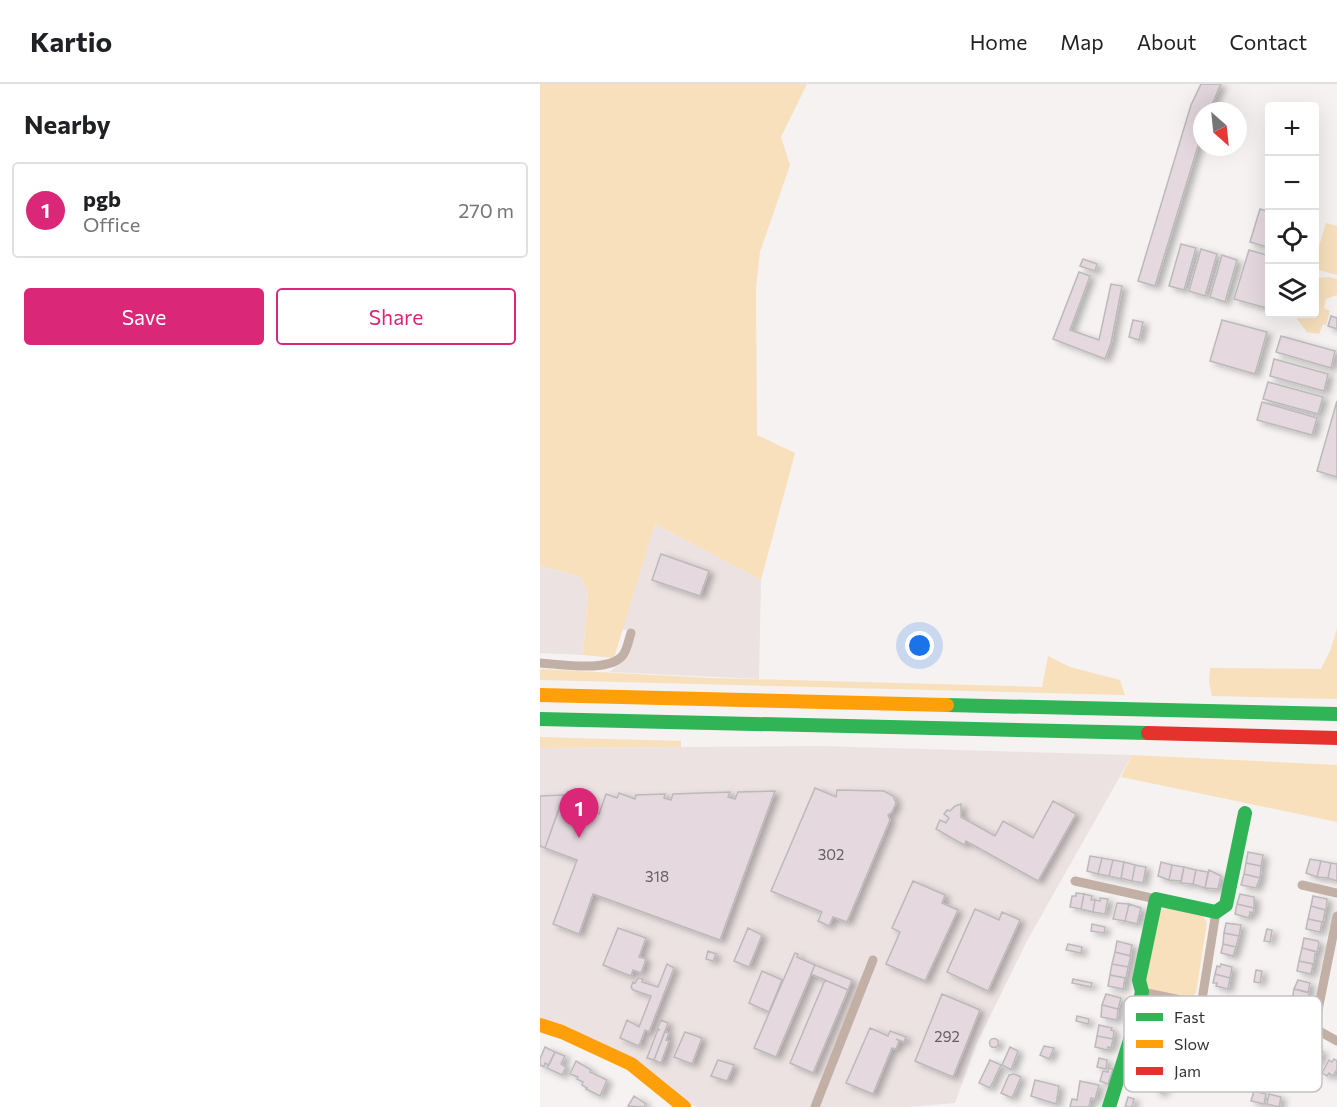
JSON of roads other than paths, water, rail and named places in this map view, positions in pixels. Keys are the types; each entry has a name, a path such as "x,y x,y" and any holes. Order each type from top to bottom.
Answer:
{"main road":[{"path":"540,695 1337,714"},
{"path":"540,719 1337,738"},
{"path":"1141,996 1138,980 1156,899 1221,908 1245,813"},
{"path":"540,1025 562,1032 631,1064 684,1107"},
{"path":"1109,1107 1124,1059"}],"street":[{"path":"540,663 592,666 610,664 623,656 631,633"},
{"path":"1075,881 1156,899"},
{"path":"1302,885 1337,893"},
{"path":"1203,996 1221,908"},
{"path":"1321,996 1337,916"},
{"path":"815,1107 873,960"},
{"path":"1142,992 1159,996"},
{"path":"1322,1033 1337,1041"}],"place":[{"name":"pgb","path":"579,838"}]}
